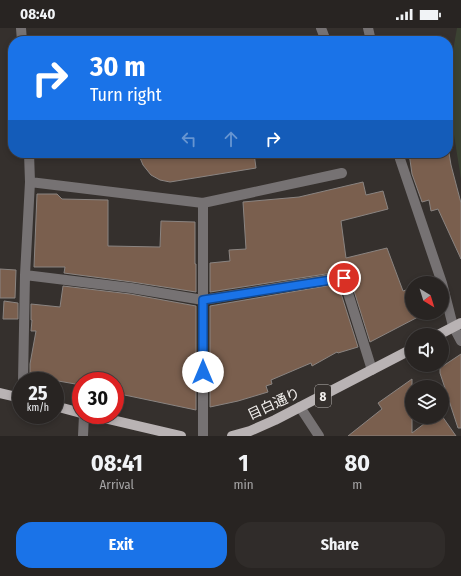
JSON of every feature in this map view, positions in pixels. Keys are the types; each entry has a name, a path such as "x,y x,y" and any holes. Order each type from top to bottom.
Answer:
{"main road":[{"name":"目白通り","path":"232,436 250,431 300,407 405,353"},
{"path":"0,394 12,396"},
{"path":"124,423 181,436"}],"street":[{"path":"23,372 30,182 28,158"},
{"path":"400,158 440,276"},
{"path":"30,182 203,203 342,173"},
{"path":"203,203 203,436"},
{"path":"26,274 131,288 203,300 344,278 372,370"},
{"path":"449,303 461,341"},
{"path":"300,407 319,436"},
{"path":"84,424 84,436"}],"green space":[{"path":"457,28 461,28 461,179 454,135 453,50"}],"building":[{"path":"140,158 255,158 256,168 170,182 160,180 151,175 143,165"},
{"path":"410,158 450,158 461,203 461,259 438,209 431,211 429,200 422,202 412,174"},
{"path":"363,182 366,195 383,191 388,209 341,221 346,258 387,248 403,291 405,290 405,320 412,320 370,342 349,275 345,271 210,292 210,263 230,261 229,250 246,249 243,202 299,197"},
{"path":"37,194 57,194 62,199 108,200 108,246 160,247 161,221 195,222 196,292 64,273 65,267 34,267"},
{"path":"0,269 16,270 15,298 0,298"},
{"path":"338,284 358,347 338,353 337,352 312,366 311,363 271,380 272,384 266,386 268,392 238,401 210,407 210,306"},
{"path":"63,286 130,294 196,306 196,410 124,395 124,372 72,372 72,383 64,382 64,372 30,372 36,331 31,331 31,304 60,307"},
{"path":"4,301 18,303 18,319 3,319"},
{"path":"461,354 461,428 458,428 449,400 449,380 442,380 440,373 449,372 449,362"},
{"path":"405,384 405,424 412,424 412,433 424,424 448,424 456,436 348,436 382,409 378,403"}],"route":[{"path":"203,372 203,300 344,278"}]}
